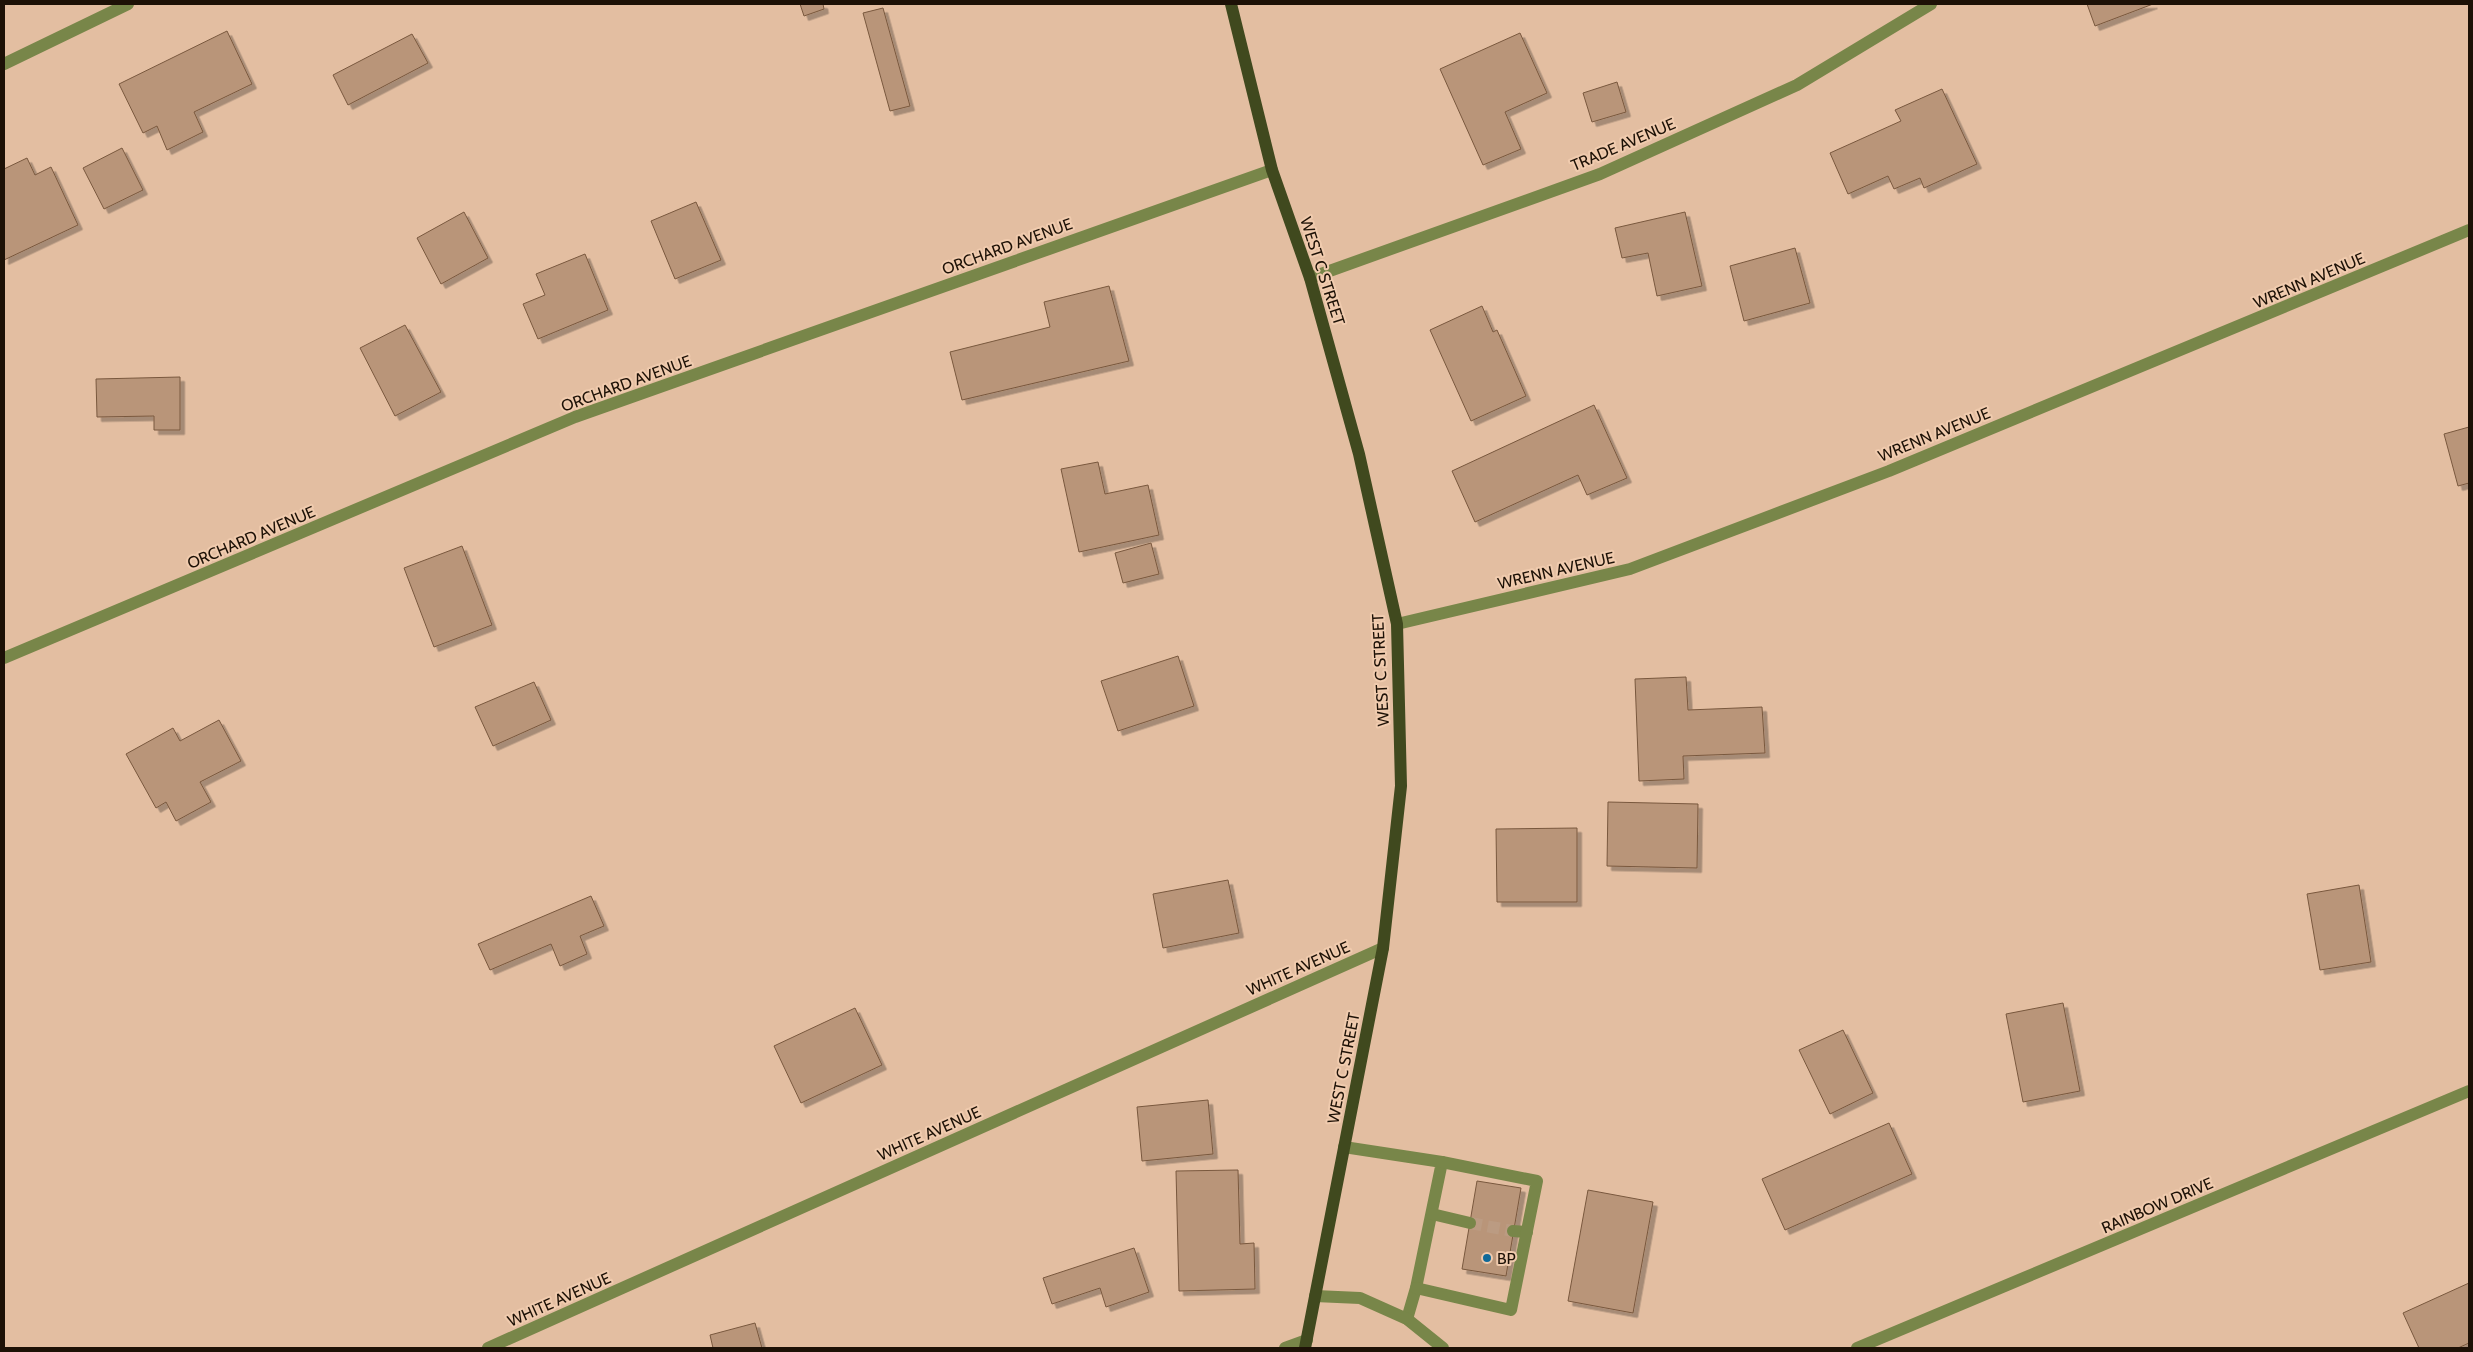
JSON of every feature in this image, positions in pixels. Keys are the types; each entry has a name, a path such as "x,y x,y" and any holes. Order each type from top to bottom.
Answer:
{"main road":[{"name":"WEST C STREET","path":"1231,4 1272,170 1310,278 1359,454 1397,624 1401,786 1383,948 1306,1344"}],"street":[{"path":"4,64 128,4"},
{"name":"TRADE AVENUE","path":"1310,278 1600,174 1797,86 1931,4"},
{"name":"ORCHARD AVENUE","path":"4,658 575,417 1272,170"},
{"name":"WRENN AVENUE","path":"1397,624 1630,569 1888,471 2469,230"},
{"name":"WHITE AVENUE","path":"488,1348 1383,948"},
{"name":"RAINBOW DRIVE","path":"1857,1348 2469,1091"},
{"path":"1344,1147 1442,1162 1537,1181 1511,1310 1416,1288"},
{"path":"1407,1320 1416,1288 1442,1162"},
{"path":"1432,1214 1470,1223"},
{"path":"1513,1231 1526,1232"},
{"path":"1315,1296 1360,1298 1407,1320 1443,1348"},
{"path":"1285,1348 1306,1344"}],"building":[{"path":"800,4 823,4 824,9 804,16"},
{"path":"2087,4 2153,4 2095,26"},
{"path":"883,8 910,106 890,111 863,13"},
{"path":"227,31 252,84 194,112 203,132 167,150 157,126 143,133 119,84"},
{"path":"1520,33 1547,93 1505,112 1521,149 1483,165 1440,69"},
{"path":"412,34 428,63 348,105 333,75"},
{"path":"1617,82 1626,112 1592,122 1583,93"},
{"path":"1942,89 1977,164 1924,188 1920,178 1894,189 1888,176 1848,194 1830,153 1901,121 1895,110"},
{"path":"122,148 143,190 104,209 83,168"},
{"path":"27,158 35,175 51,167 78,225 4,260 4,169"},
{"path":"696,202 721,260 675,279 651,221"},
{"path":"464,212 488,258 441,284 417,238"},
{"path":"1685,212 1702,286 1657,296 1648,253 1622,258 1615,228"},
{"path":"1795,248 1810,303 1744,321 1730,266"},
{"path":"585,254 608,310 538,339 523,304 545,295 536,274"},
{"path":"1109,286 1129,361 962,400 950,352 1050,327 1044,302"},
{"path":"1482,306 1493,332 1497,330 1526,396 1471,421 1430,330"},
{"path":"405,325 441,392 395,416 360,348"},
{"path":"180,377 180,430 154,430 154,416 97,417 96,379"},
{"path":"1594,405 1627,478 1587,495 1578,475 1475,522 1452,471"},
{"path":"2469,427 2469,483 2458,486 2444,434"},
{"path":"1098,462 1105,494 1148,485 1159,535 1079,552 1061,469"},
{"path":"1151,543 1159,574 1123,583 1115,553"},
{"path":"462,546 492,625 434,647 404,568"},
{"path":"1178,656 1194,706 1118,731 1101,681"},
{"path":"1686,677 1688,710 1762,707 1765,753 1683,756 1684,779 1639,781 1635,679"},
{"path":"534,682 551,720 493,746 475,707"},
{"path":"219,720 241,761 200,782 211,802 176,821 166,802 156,808 126,754 173,728 180,741"},
{"path":"1608,802 1698,804 1697,868 1607,866"},
{"path":"1577,828 1577,902 1497,902 1496,829"},
{"path":"1228,880 1239,933 1163,948 1153,894"},
{"path":"2359,885 2371,962 2320,970 2307,894"},
{"path":"591,896 604,926 580,936 587,954 560,966 551,944 490,970 478,944"},
{"path":"2063,1003 2080,1091 2023,1102 2006,1014"},
{"path":"855,1008 882,1065 801,1103 774,1046"},
{"path":"1843,1030 1873,1093 1830,1114 1799,1050"},
{"path":"1208,1100 1213,1154 1142,1161 1137,1107"},
{"path":"1889,1123 1912,1174 1785,1230 1762,1179"},
{"path":"1238,1170 1240,1244 1254,1243 1255,1289 1179,1291 1176,1171"},
{"path":"1477,1181 1521,1188 1506,1276 1462,1269"},
{"path":"1588,1190 1653,1202 1633,1313 1568,1301"},
{"path":"1134,1248 1149,1292 1106,1307 1100,1288 1052,1304 1043,1278"},
{"path":"2469,1283 2469,1343 2458,1348 2419,1348 2403,1313"},
{"path":"755,1323 762,1348 713,1348 710,1335"}],"tunnel":[{"path":"1470,1223 1513,1231"}],"place":[{"name":"BP","path":"1487,1258"}]}
